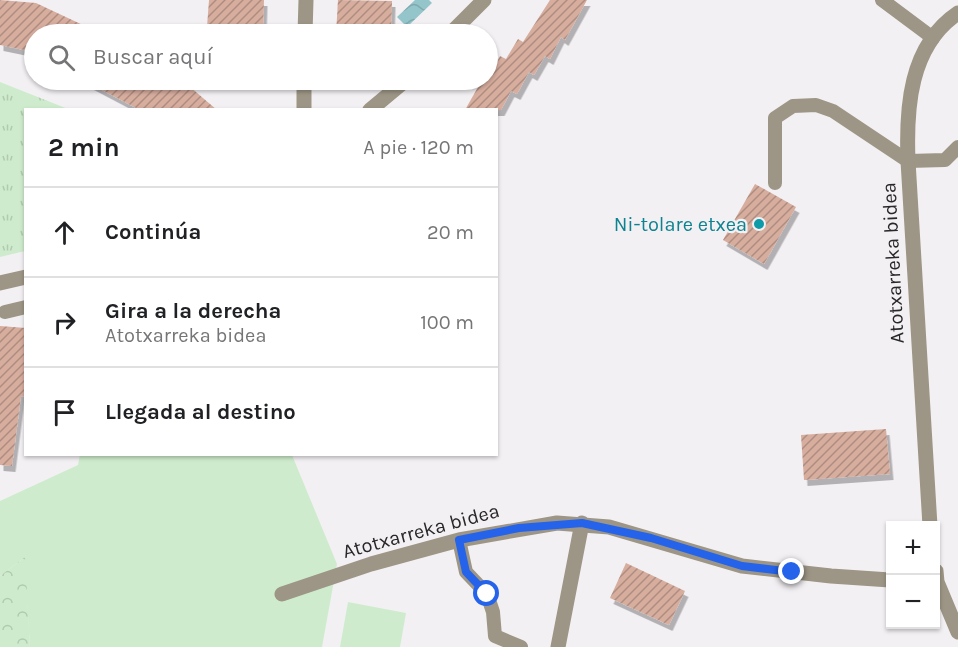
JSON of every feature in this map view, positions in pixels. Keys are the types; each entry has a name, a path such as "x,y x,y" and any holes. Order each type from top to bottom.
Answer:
{"street":[{"path":"305,24 306,0"},
{"path":"460,24 484,0"},
{"name":"Atotxarreka bidea","path":"930,521 908,161 908,105 917,65 933,38 958,13"},
{"path":"304,90 304,108"},
{"path":"372,108 394,90"},
{"path":"0,283 24,278"},
{"path":"558,647 582,523"},
{"name":"Atotxarreka bidea","path":"282,594 370,564 459,540 519,528 582,523 651,538 742,566 886,580"},
{"path":"940,588 958,632"}],"lane":[{"path":"882,0 933,38"},
{"path":"775,183 775,118 793,106 816,105 833,111 908,161 945,160 958,147"},
{"path":"5,312 24,307"},
{"path":"459,540 466,572 487,594 493,612 495,636 521,647"}],"green space":[{"path":"0,82 65,108 24,108 24,251 0,257"},
{"path":"80,456 292,456 337,564 322,647 30,647 24,558 0,576 0,501 78,465"},
{"path":"25,557 30,647 0,647 0,576"},
{"path":"348,602 406,613 400,647 340,647"}],"water":[{"path":"415,0 429,0 432,3 410,24 404,24 397,17"}],"building":[{"path":"0,0 36,3 81,24 24,24 24,50 0,45"},
{"path":"209,0 264,0 263,24 207,24"},
{"path":"338,0 392,1 391,24 337,24"},
{"path":"550,0 587,0 565,40 561,37 550,59 545,56 534,75 529,72 517,94 511,91 501,110 498,108 466,108 476,90 498,90 498,60 500,56 506,59 518,39 523,42"},
{"path":"102,90 194,90 215,108 136,108"},
{"name":"Ni-tolare etxea","path":"755,184 796,207 764,264 723,240"},
{"path":"0,326 24,328 24,397 21,396 12,466 0,465"},
{"path":"886,429 890,474 804,480 801,435"},
{"path":"626,563 685,591 669,625 610,598"}],"place":[{"name":"Ni-tolare etxea","path":"759,224"}],"route":[{"path":"487,594 466,572 459,540 557,523 582,523 609,527 742,566 792,572"}]}
